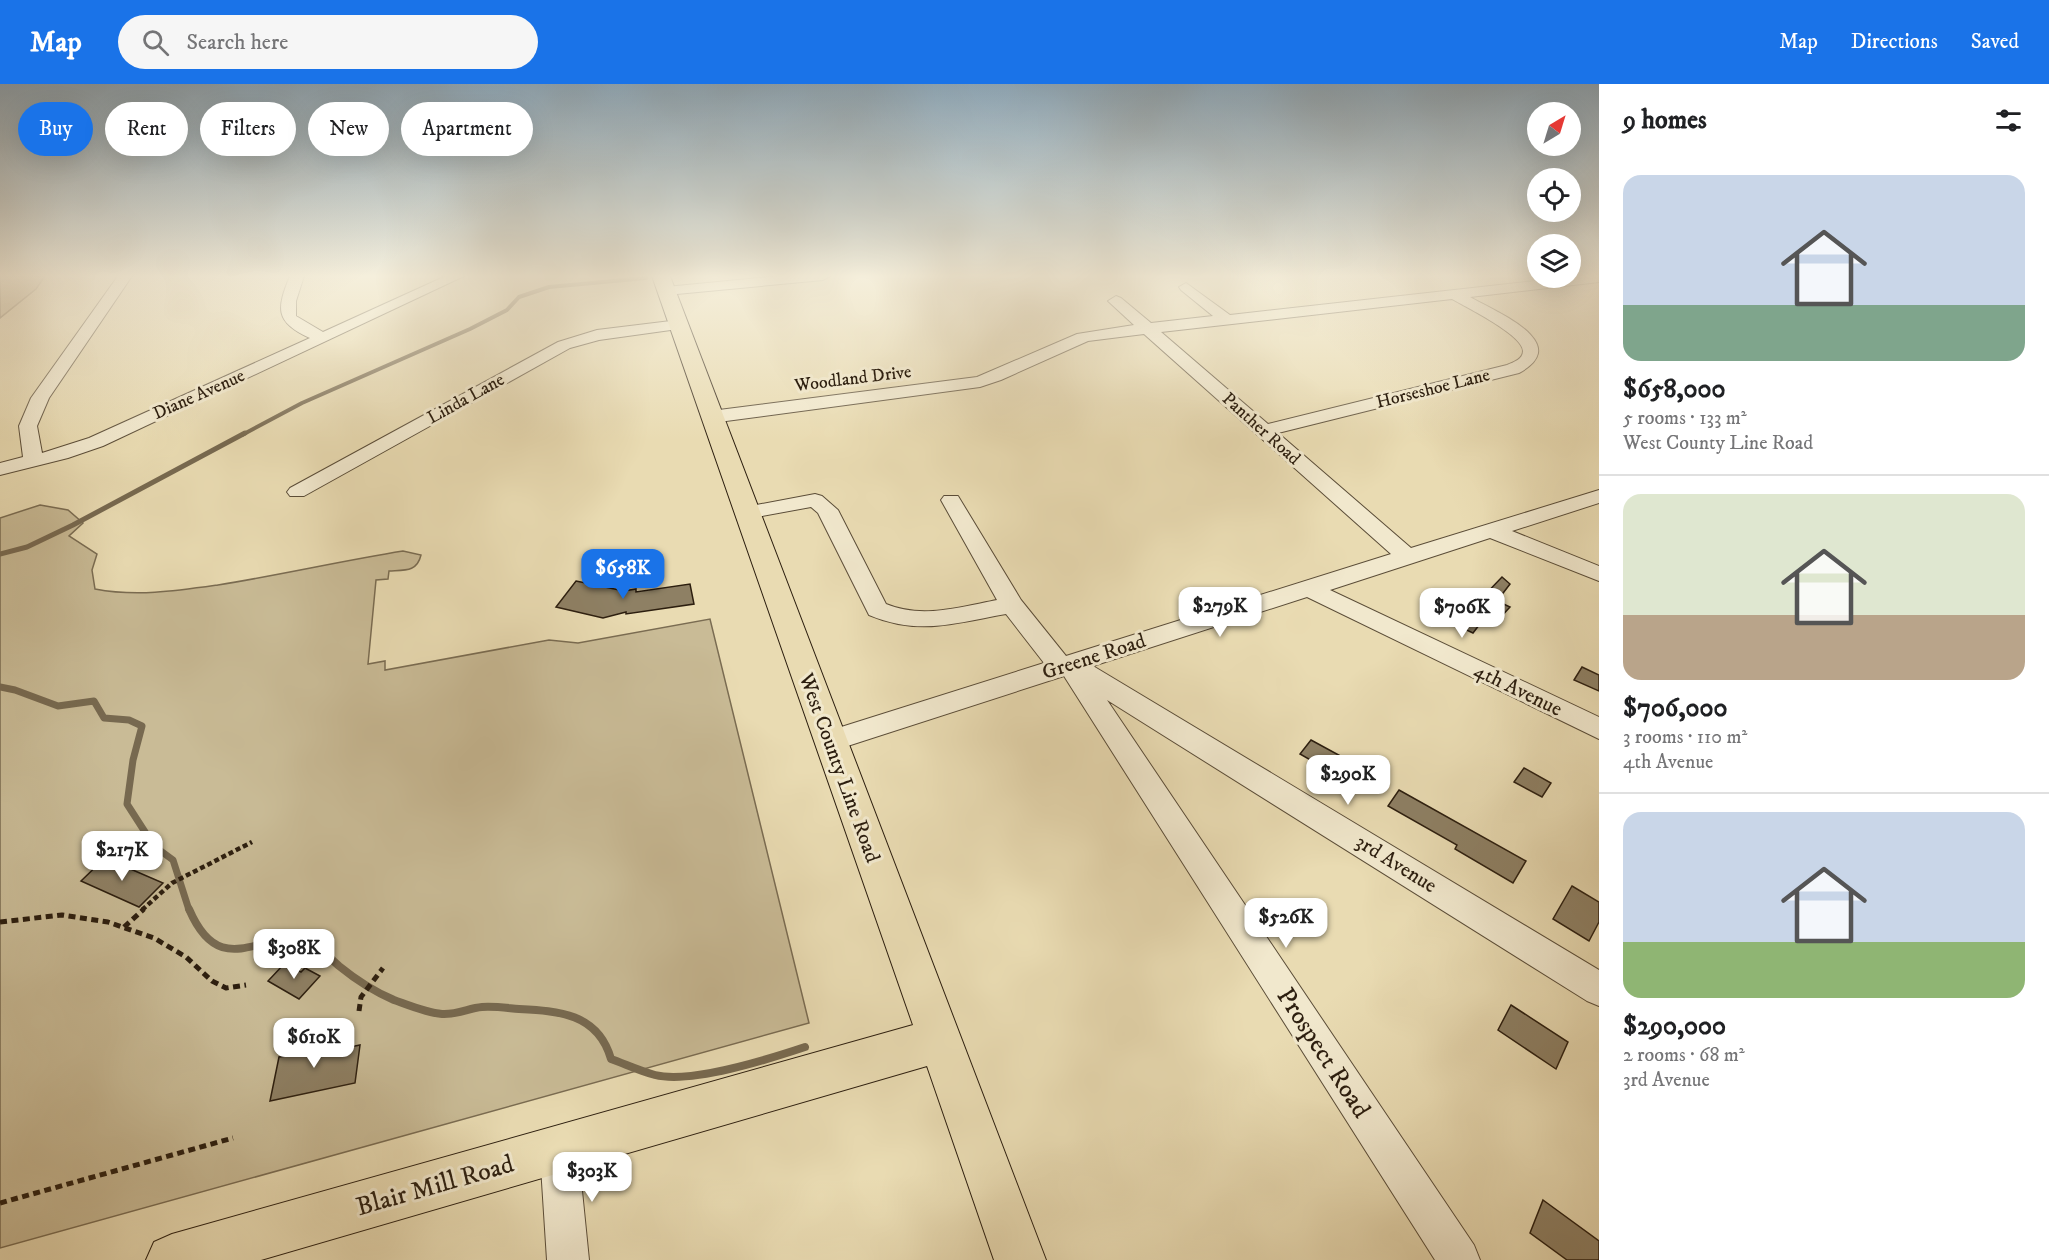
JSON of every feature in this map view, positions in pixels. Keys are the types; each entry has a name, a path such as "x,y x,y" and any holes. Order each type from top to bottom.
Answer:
{"main road":[{"name":"West County Line Road","path":"681,331 1020,1260"},
{"name":"Blair Mill Road","path":"196,1257 939,1040"}],"street":[{"path":"33,461 28,426 40,399 87,331"},
{"path":"306,331 324,338"},
{"name":"Diane Avenue","path":"0,470 96,442 339,331"},
{"name":"Linda Lane","path":"297,492 564,345 597,335 631,331"},
{"name":"Woodland Drive","path":"711,417 981,382 1009,372 1070,340 1129,331"},
{"name":"Panther Road","path":"1151,331 1406,556"},
{"name":"Horseshoe Lane","path":"1264,431 1513,369 1528,361 1532,352 1524,336 1515,331"},
{"name":"Greene Road","path":"829,741 1599,496"},
{"path":"746,513 815,500 827,510 877,609 892,618 940,619 1012,605"},
{"path":"951,500 1012,605 1066,666"},
{"path":"1490,530 1599,574"},
{"name":"4th Avenue","path":"1306,588 1599,729"},
{"name":"3rd Avenue","path":"1066,666 1599,989"},
{"name":"Prospect Road","path":"1066,666 1459,1260"},
{"path":"559,1151 568,1260"}],"path":[{"path":"124,927 163,889 252,842"},
{"path":"0,922 62,915 108,922 154,938 186,957 212,981 226,988 246,986"},
{"path":"359,1011 363,994 383,968"},
{"path":"0,1203 233,1138"}],"shaded area":[{"path":"40,505 68,510 83,523 69,536 97,554 92,570 95,589 110,591 141,593 187,589 403,551 421,555 417,565 405,570 389,571 388,579 376,580 368,664 385,661 385,670 549,640 578,643 710,619 809,1023 0,1248 0,518"}],"building":[{"path":"1502,577 1510,584 1497,601 1510,607 1497,621 1486,616 1473,633 1456,625"},
{"path":"576,581 624,591 636,589 636,592 690,584 694,604 626,614 626,612 603,618 556,607"},
{"path":"1582,667 1599,675 1599,691 1574,680"},
{"path":"1311,740 1346,759 1335,774 1300,754"},
{"path":"1524,768 1551,783 1542,797 1514,782"},
{"path":"1399,790 1526,861 1513,883 1455,849 1457,845 1388,806"},
{"path":"105,858 163,883 139,907 81,881"},
{"path":"1572,886 1599,902 1599,922 1589,941 1553,919"},
{"path":"285,963 301,972 305,968 320,976 299,999 268,981"},
{"path":"1511,1005 1568,1042 1556,1069 1498,1030"},
{"path":"324,1035 321,1053 360,1045 355,1083 270,1101 279,1057 293,1055 296,1041"},
{"path":"1543,1200 1599,1241 1599,1260 1567,1260 1530,1233"}],"waterway":[{"path":"242,435 302,403 466,331"},
{"path":"0,554 27,547 73,525 245,433"},
{"path":"0,687 15,690 58,706 94,701 104,718 129,720 142,726 133,760 127,804 154,846 173,860 189,910"},
{"path":"189,909 202,932 216,945 231,949 246,948 279,940 297,940 315,945 345,971 372,989 394,1000 424,1010 447,1014 496,1007 548,1011 575,1017 597,1032 611,1059 655,1075 671,1077 709,1073 751,1064 805,1047"}]}
